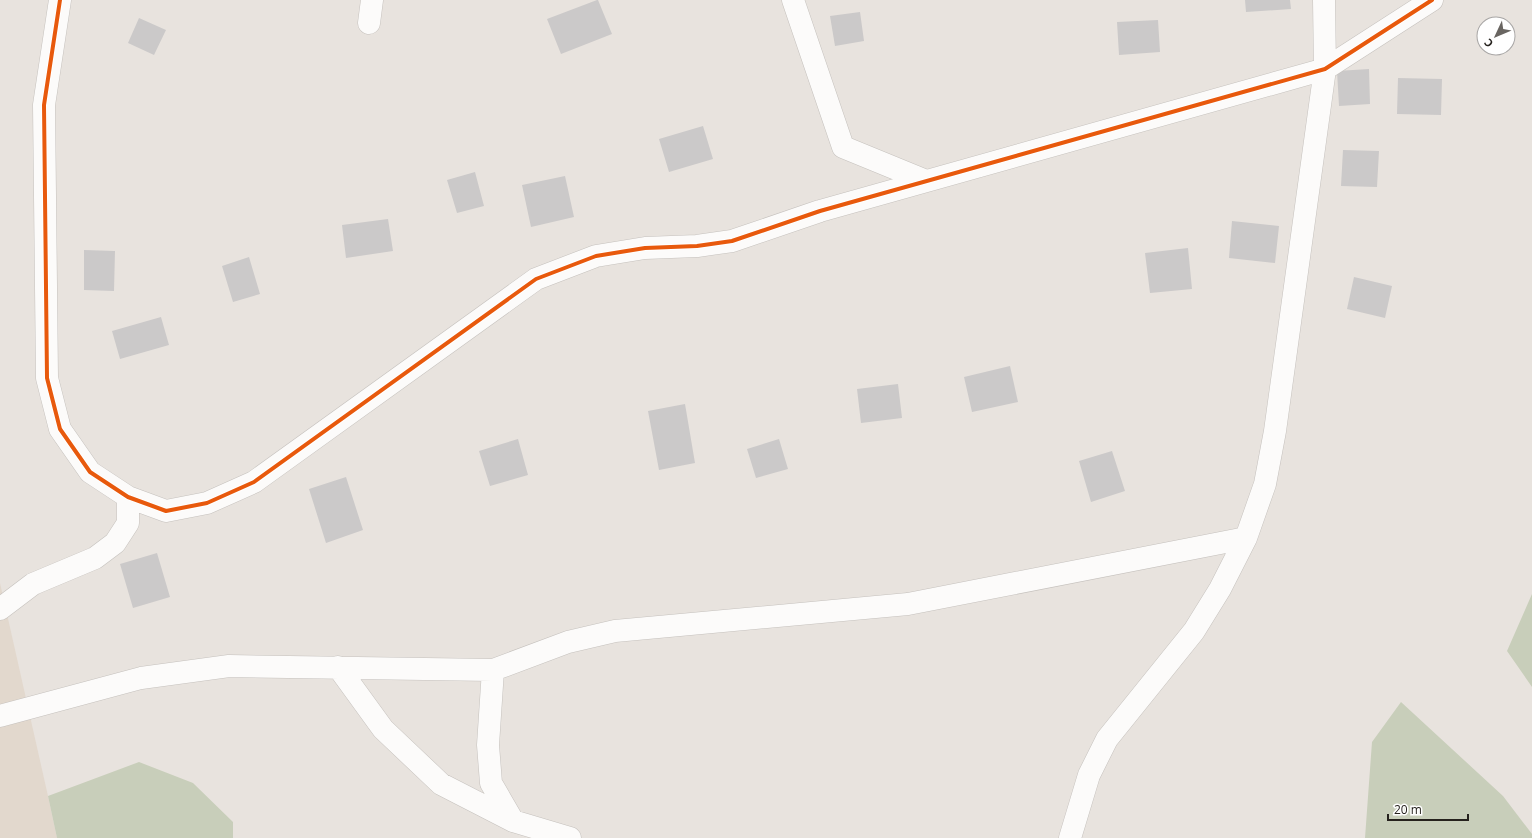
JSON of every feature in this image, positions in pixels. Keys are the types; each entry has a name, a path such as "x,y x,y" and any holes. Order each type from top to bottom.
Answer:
{"street":[{"path":"60,0 44,105 47,378 60,429 90,472 128,497 166,511 207,503 254,482 536,279 596,256 645,248 697,246 732,241 820,211 1325,69 1432,0"},
{"path":"369,23 372,0"},
{"path":"793,0 844,147 926,181"},
{"path":"1070,838 1089,775 1107,739 1194,631 1220,589 1246,538 1265,484 1275,431 1325,69 1324,0"},
{"path":"0,609 33,584 95,558 115,543 128,523 128,497"},
{"path":"0,716 141,678 230,666 493,670 568,642 615,631 908,604 1246,538"},
{"path":"338,667 383,729 441,784 513,821 570,838"},
{"path":"493,670 488,745 491,783 513,821"}],"shaded area":[{"path":"0,583 48,796 57,838 0,838"}],"green space":[{"path":"1532,594 1532,687 1507,651"},
{"path":"1401,702 1503,796 1532,834 1532,838 1365,838 1372,742"},
{"path":"139,762 193,783 233,822 233,838 57,838 48,796"}],"building":[{"path":"597,0 612,34 561,54 547,19"},
{"path":"1245,0 1290,0 1291,9 1246,12"},
{"path":"860,12 864,41 835,46 830,16"},
{"path":"139,18 166,30 154,55 128,43"},
{"path":"1158,20 1160,52 1119,55 1117,22"},
{"path":"1369,69 1370,104 1339,106 1337,71"},
{"path":"1398,78 1442,79 1441,115 1397,114"},
{"path":"703,126 713,159 669,172 659,139"},
{"path":"1343,150 1379,151 1377,187 1341,186"},
{"path":"475,172 484,206 457,213 447,180"},
{"path":"565,176 574,217 531,227 522,185"},
{"path":"388,219 393,251 346,258 342,225"},
{"path":"1232,221 1279,226 1275,263 1229,258"},
{"path":"1188,248 1192,289 1150,293 1145,253"},
{"path":"84,250 115,251 114,291 84,290"},
{"path":"249,257 260,294 233,302 222,266"},
{"path":"1354,277 1392,286 1385,318 1347,309"},
{"path":"161,317 169,345 120,359 112,331"},
{"path":"1010,366 1018,402 972,412 964,377"},
{"path":"898,384 902,418 861,423 857,389"},
{"path":"685,404 695,463 659,470 648,411"},
{"path":"518,439 528,475 490,486 479,451"},
{"path":"779,439 788,469 756,478 747,449"},
{"path":"1112,451 1125,491 1091,502 1079,461"},
{"path":"346,477 363,530 326,543 309,489"},
{"path":"157,553 170,597 133,608 120,564"}],"cycle path":[{"path":"60,0 44,105 47,378 60,429 90,472 128,497 166,511 207,503 254,482 536,279 596,256 645,248 697,246 732,241 820,211 1325,69 1432,0"}]}
